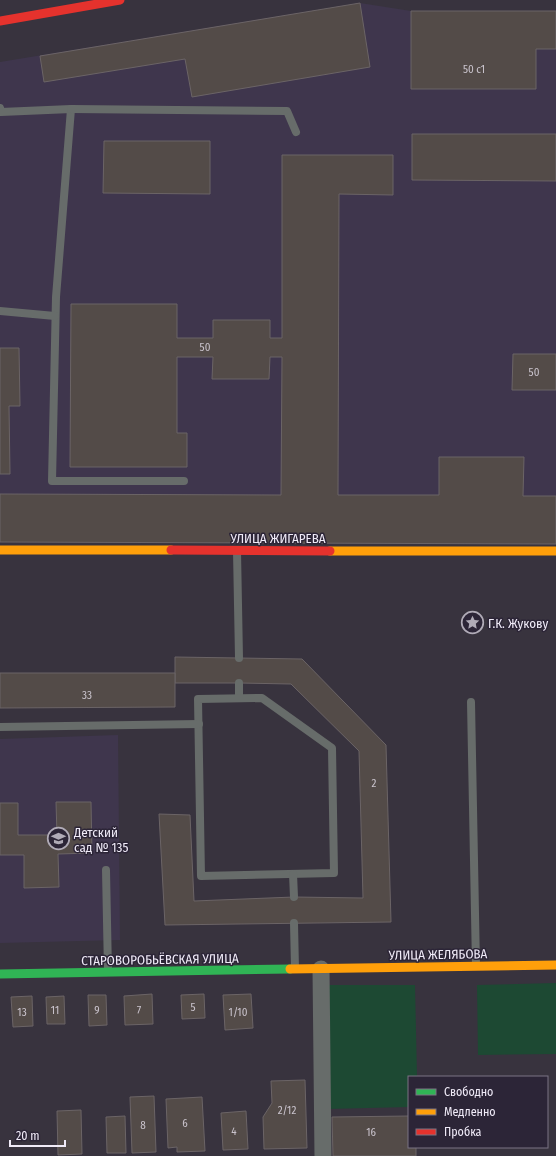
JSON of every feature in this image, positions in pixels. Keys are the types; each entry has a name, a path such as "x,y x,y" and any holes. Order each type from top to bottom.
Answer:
{"street":[{"path":"0,21 120,0"},
{"name":"УЛИЦА ЖИГАРЕВА","path":"0,550 556,551"},
{"name":"УЛИЦА ЖЕЛЯБОВА","path":"321,969 556,965"},
{"path":"321,969 324,1156"},
{"name":"СТАРОВОРОБЬЁВСКАЯ УЛИЦА","path":"0,974 321,969"}],"lane":[{"path":"71,109 55,316 52,480 184,481"},
{"path":"0,111 71,109 287,111 296,132"},
{"path":"0,311 55,316"},
{"path":"237,551 239,658"},
{"path":"239,683 239,698"},
{"path":"262,698 332,748 334,873 201,876 199,724 198,699 262,698"},
{"path":"471,702 476,967"},
{"path":"0,727 199,724"},
{"path":"106,870 108,973"},
{"path":"293,874 294,897"},
{"path":"294,923 295,970"}],"shaded area":[{"path":"360,3 411,11 556,11 556,544 0,542 0,62"},
{"name":"Детский сад № 135","path":"118,735 120,940 0,943 0,739"}],"green space":[{"path":"556,983 556,1054 478,1055 477,985"},
{"path":"324,985 415,985 417,1076 408,1076 408,1107 327,1109"}],"building":[{"path":"360,3 370,67 192,97 185,59 44,82 40,56"},
{"path":"411,11 556,11 556,49 536,49 536,89 411,89"},
{"path":"412,134 556,134 556,181 412,180"},
{"path":"104,141 210,141 210,194 103,193"},
{"path":"282,155 393,155 393,195 339,194 338,495 439,495 439,457 524,457 523,496 556,496 556,544 0,542 0,494 281,495 282,357 270,357 269,379 212,379 213,357 177,357 177,433 187,433 187,467 70,467 71,304 177,304 177,338 213,338 213,320 270,320 270,338 282,338"},
{"path":"0,348 19,348 20,406 9,406 10,474 0,474"},
{"path":"513,354 556,354 556,390 512,390"},
{"path":"175,657 302,659 386,745 391,922 165,925 159,814 190,815 194,901 294,897 363,898 359,751 291,684 175,683"},
{"path":"0,673 175,673 175,707 0,708"},
{"path":"56,802 91,802 92,853 58,854 59,887 24,888 24,855 0,855 0,803 18,803 18,835 57,835"},
{"path":"152,994 153,1024 125,1025 124,996"},
{"path":"204,994 205,1018 182,1019 181,995"},
{"path":"251,994 253,1028 225,1030 223,995"},
{"path":"88,995 106,995 107,1025 89,1026"},
{"path":"32,996 33,1026 13,1027 11,997"},
{"path":"64,996 65,1024 47,1024 46,997"},
{"path":"305,1080 307,1148 264,1149 263,1117 272,1103 271,1081"},
{"path":"154,1096 156,1152 132,1153 130,1097"},
{"path":"202,1097 205,1151 177,1152 177,1147 168,1148 166,1099"},
{"path":"81,1110 82,1154 58,1155 57,1111"},
{"path":"246,1111 248,1149 223,1150 221,1113"},
{"path":"125,1116 126,1153 107,1153 106,1117"},
{"path":"408,1116 408,1148 416,1148 416,1156 333,1156 332,1117"}],"traffic: fast":[{"path":"0,974 290,969"}],"traffic: slow":[{"path":"0,550 171,550"},
{"path":"330,551 556,551"},
{"path":"290,969 556,965"}],"traffic: jam":[{"path":"0,21 120,0"},
{"path":"171,550 330,551"}],"place":[{"name":"Г.К. Жукову","path":"472,623"},
{"name":"Детский сад № 135","path":"59,839"}]}
